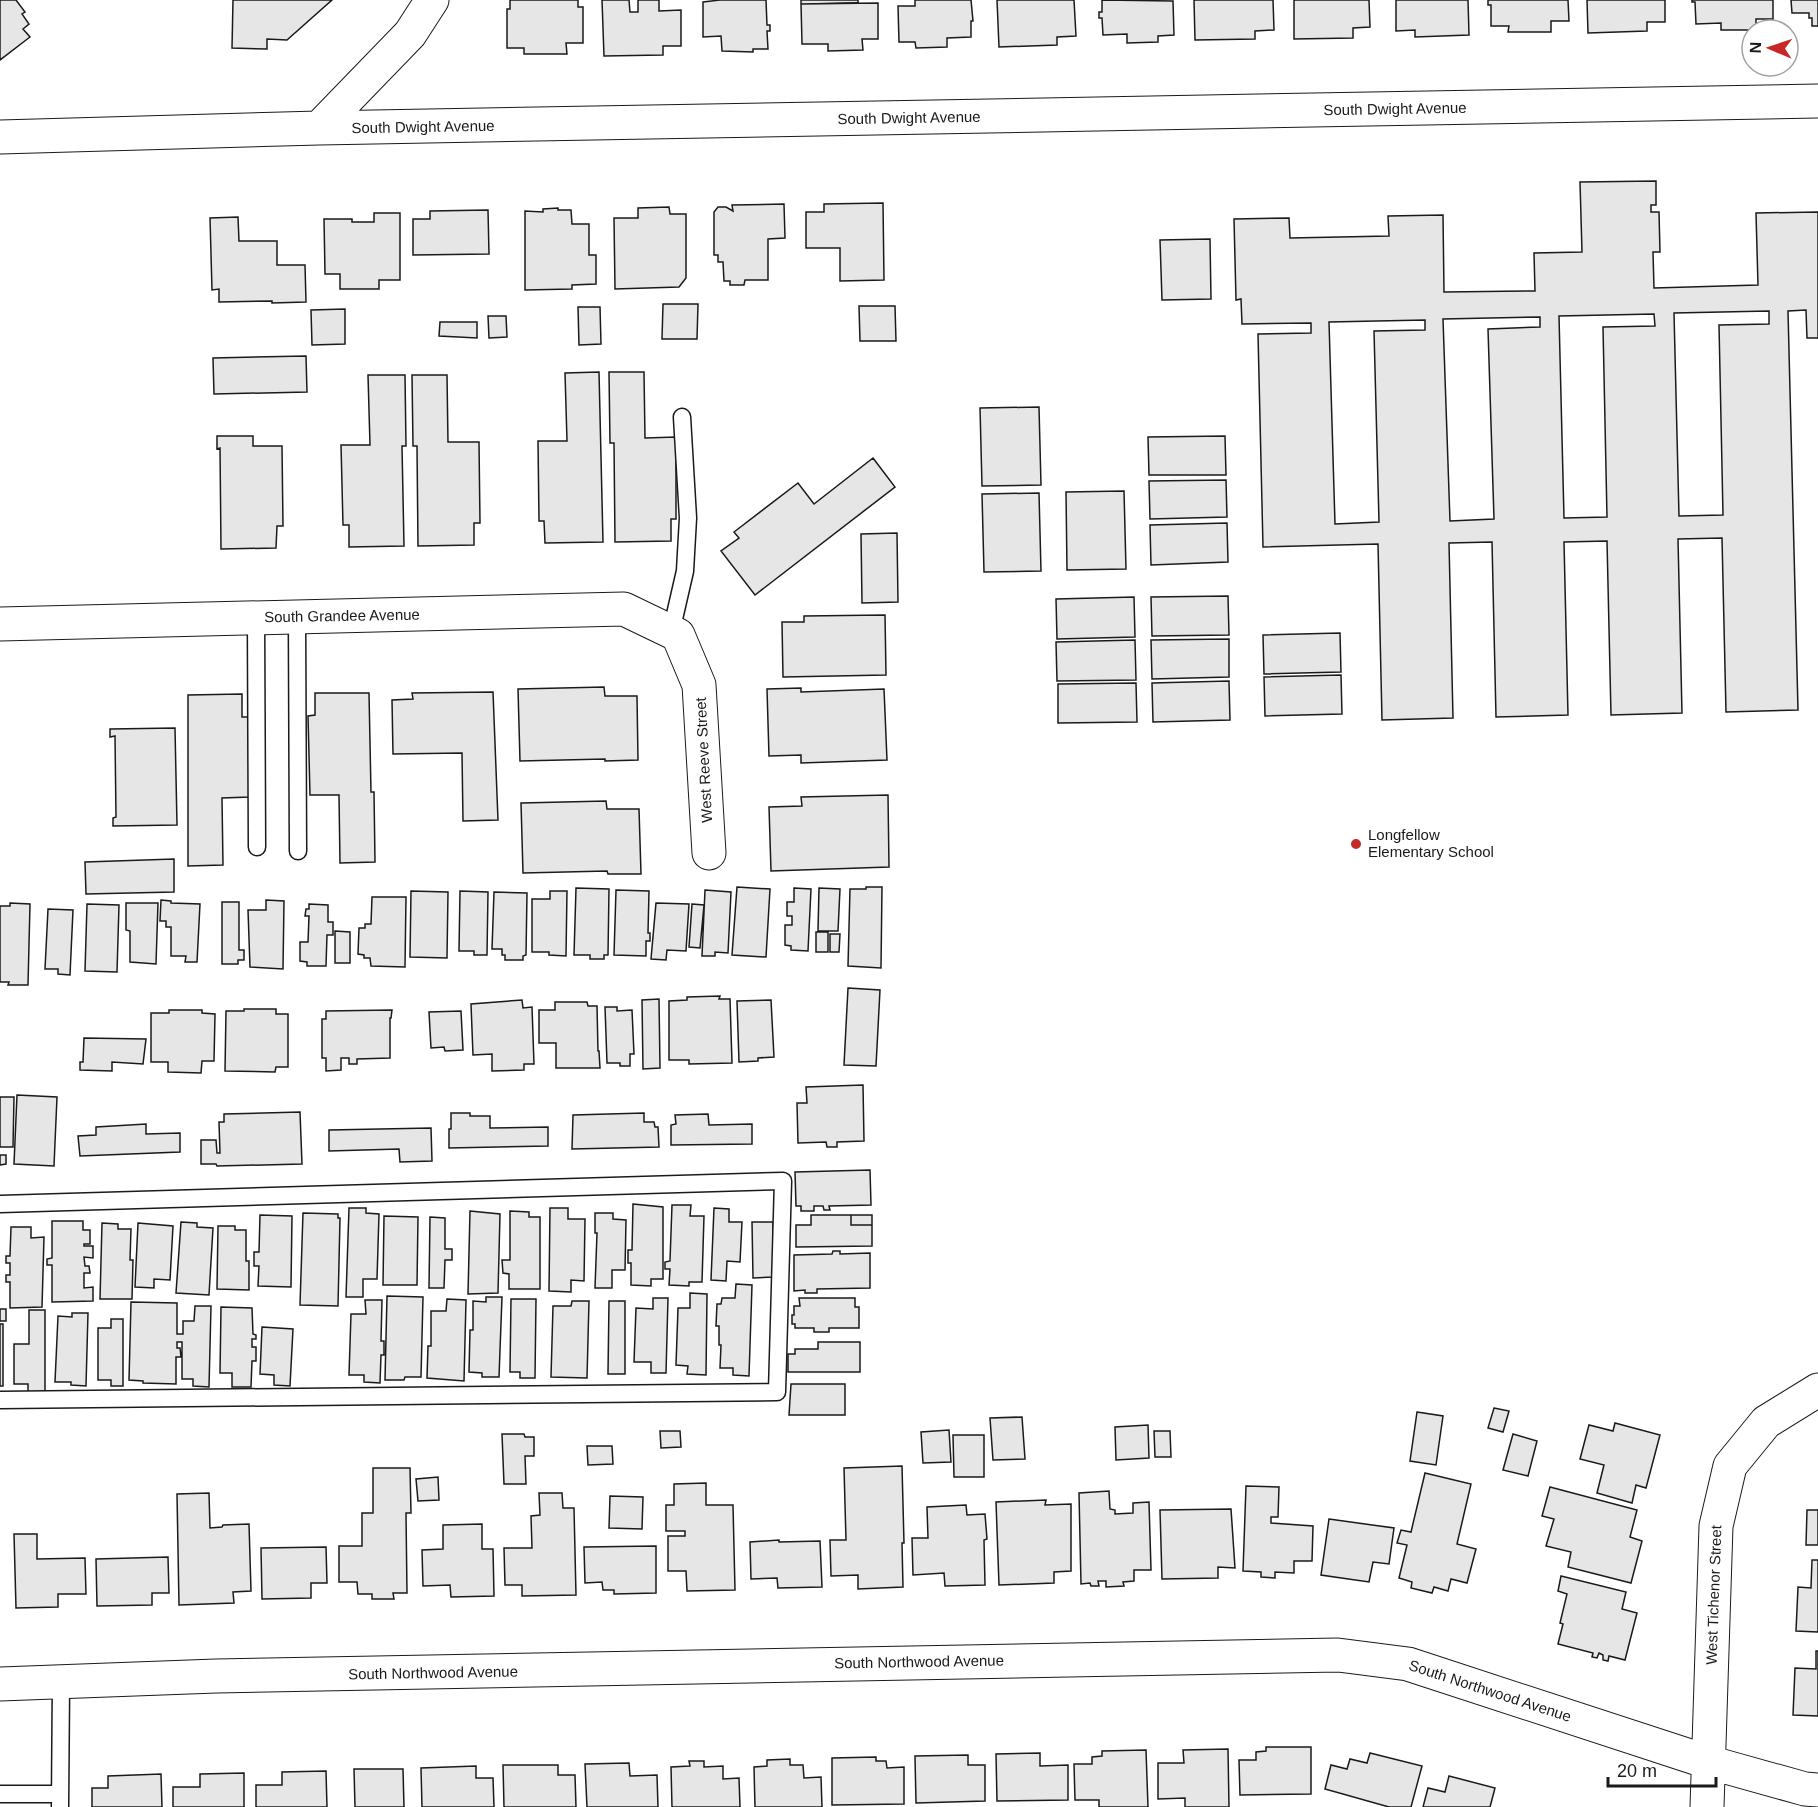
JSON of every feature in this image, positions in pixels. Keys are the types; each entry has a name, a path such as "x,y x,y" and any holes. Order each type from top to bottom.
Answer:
{"street":[{"path":"319,129 410,34 432,0"},
{"name":"South Dwight Avenue","path":"0,137 1818,101"},
{"name":"South Grandee Avenue","path":"0,624 624,609 675,633"},
{"name":"West Reeve Street","path":"675,633 699,685 709,853"},
{"name":"West Tichenor Street","path":"1707,1807 1716,1526 1730,1466 1766,1422 1818,1390"},
{"name":"South Northwood Avenue","path":"0,1684 216,1676 1338,1655 1408,1664 1708,1762 1805,1789 1818,1790"}],"lane":[{"path":"675,633 686,571 688,518 682,417"},
{"path":"297,617 298,851"},
{"path":"256,618 257,847"},
{"path":"0,1204 783,1181 777,1392 0,1400"},
{"path":"0,1794 60,1800 61,1682"}],"building":[{"path":"0,0 16,0 25,12 22,14 29,24 23,29 30,37 0,60"},
{"path":"233,0 332,0 287,40 267,39 267,49 232,48"},
{"path":"510,0 578,0 578,7 583,7 583,43 566,43 567,54 524,54 524,48 507,48 507,9 510,9"},
{"path":"602,0 629,0 630,12 638,12 638,0 659,0 659,11 681,10 681,46 663,46 663,55 604,56"},
{"path":"766,0 767,25 770,25 770,31 767,31 768,49 753,49 753,52 722,51 721,36 703,37 703,2"},
{"path":"801,0 858,0 858,3 801,4"},
{"path":"915,0 971,0 973,21 971,21 971,37 947,38 947,47 916,48 915,42 899,42 898,6 915,6"},
{"path":"997,0 1074,0 1076,36 1057,37 1057,45 999,47"},
{"path":"1102,0 1173,1 1174,35 1158,36 1158,42 1127,43 1127,34 1103,35 1102,18 1099,18 1099,12 1102,12"},
{"path":"1194,0 1273,0 1274,30 1255,31 1255,39 1195,40"},
{"path":"1294,0 1369,0 1370,27 1353,28 1353,38 1294,39"},
{"path":"1396,0 1468,0 1469,35 1415,37 1415,30 1396,31"},
{"path":"1488,0 1568,0 1569,21 1551,21 1551,32 1508,32 1509,26 1491,26 1491,5 1488,5"},
{"path":"1587,0 1665,0 1665,22 1647,22 1647,31 1588,33"},
{"path":"1692,0 1773,0 1773,18 1740,18 1740,30 1721,30 1721,23 1696,24 1695,2"},
{"path":"1791,0 1818,0 1818,26 1812,26 1809,13 1792,13"},
{"path":"878,3 878,39 862,39 863,50 828,51 828,44 802,44 801,4"},
{"path":"1656,181 1656,205 1651,205 1651,212 1659,212 1660,252 1653,252 1654,288 1758,285 1756,213 1818,212 1818,338 1807,338 1806,310 1788,311 1798,710 1726,712 1722,538 1678,539 1682,713 1611,715 1607,541 1564,542 1568,715 1496,717 1492,542 1449,543 1453,718 1382,720 1378,544 1263,547 1258,334 1311,333 1311,323 1242,324 1241,299 1236,300 1234,219 1289,218 1290,238 1389,236 1388,216 1443,215 1444,292 1535,291 1534,253 1582,252 1580,182","holes":["1769,311 1769,324 1719,325 1723,515 1679,516 1674,313","1654,314 1655,326 1603,327 1607,517 1564,518 1559,316","1540,317 1540,327 1488,329 1494,519 1450,521 1443,319","1425,320 1425,330 1374,331 1379,522 1335,524 1329,322"]},
{"path":"883,203 884,280 840,281 840,248 806,248 806,212 824,212 824,204"},
{"path":"784,204 785,238 768,239 768,280 745,280 744,285 730,285 730,281 724,281 723,262 718,262 718,255 714,255 714,212 718,207 726,207 733,211 732,205"},
{"path":"669,207 670,214 686,214 686,278 679,287 615,289 614,218 638,218 638,208"},
{"path":"558,208 558,210 571,210 572,224 589,224 589,255 596,255 596,284 572,285 572,289 525,290 525,211 543,212 543,209"},
{"path":"488,210 489,254 413,255 413,219 430,219 430,211"},
{"path":"374,213 400,213 400,280 379,280 379,289 340,289 340,274 325,274 324,219 374,222"},
{"path":"238,217 239,241 277,241 277,265 305,265 306,302 219,302 219,289 212,290 210,218"},
{"path":"1210,239 1211,299 1162,300 1160,240"},
{"path":"663,304 698,304 697,339 662,339"},
{"path":"859,306 895,306 896,341 860,341"},
{"path":"578,307 600,307 601,344 579,345"},
{"path":"345,309 345,344 312,345 311,310"},
{"path":"488,316 506,316 507,337 489,338"},
{"path":"440,322 477,322 477,338 439,336"},
{"path":"306,356 307,392 214,394 213,358"},
{"path":"599,372 603,542 545,543 544,521 539,521 538,441 567,441 565,373"},
{"path":"609,372 644,372 645,438 676,437 676,519 671,519 671,541 615,542 614,443 610,443"},
{"path":"368,375 405,375 406,446 402,446 404,546 349,547 349,525 343,525 341,445 370,445"},
{"path":"412,375 447,375 448,442 479,442 480,523 474,523 474,545 418,546 417,446 413,446"},
{"path":"1039,407 1041,485 982,486 980,408"},
{"path":"217,436 253,436 253,446 282,446 283,526 277,526 276,548 221,549 220,448 217,449"},
{"path":"1225,436 1226,475 1149,475 1148,437"},
{"path":"873,458 895,487 755,595 721,551 739,538 734,532 798,483 814,504"},
{"path":"1226,480 1227,517 1150,519 1149,481"},
{"path":"1124,491 1126,569 1067,570 1066,492"},
{"path":"1039,493 1041,571 984,572 982,494"},
{"path":"1227,523 1228,562 1151,565 1150,525"},
{"path":"897,533 898,602 862,603 861,534"},
{"path":"1228,596 1229,635 1152,636 1151,597"},
{"path":"1134,597 1135,637 1057,639 1056,599"},
{"path":"885,615 886,675 783,677 782,622 804,622 804,616"},
{"path":"1340,633 1341,672 1264,674 1263,635"},
{"path":"1229,639 1229,677 1152,679 1151,640"},
{"path":"1135,640 1136,680 1057,681 1056,642"},
{"path":"1341,675 1342,714 1265,716 1264,677"},
{"path":"1229,681 1230,720 1153,722 1152,683"},
{"path":"1136,683 1137,722 1058,723 1058,684"},
{"path":"604,687 605,696 637,696 638,760 520,761 518,689"},
{"path":"801,688 801,692 884,689 887,760 801,763 801,755 769,756 767,689"},
{"path":"493,692 498,820 463,821 462,753 393,754 392,700 413,699 412,693"},
{"path":"315,693 369,693 375,862 340,863 339,795 310,795 308,716 315,715"},
{"path":"242,694 242,717 249,717 250,797 222,798 223,865 188,866 188,695"},
{"path":"175,728 177,825 113,826 113,818 116,817 115,736 110,737 110,729"},
{"path":"888,795 889,867 771,871 769,807 802,806 801,797"},
{"path":"606,801 607,809 639,809 641,874 608,874 607,871 523,873 521,803"},
{"path":"174,859 174,892 86,894 85,862"},
{"path":"737,887 770,889 766,957 732,955"},
{"path":"866,887 882,887 881,968 848,966 850,889 866,889"},
{"path":"576,888 609,889 608,955 604,955 604,959 590,959 590,955 574,955"},
{"path":"794,888 811,889 808,951 791,950 791,946 785,945 785,925 792,925 792,916 787,916 787,902 794,902"},
{"path":"819,888 840,889 838,931 818,931"},
{"path":"616,890 649,891 648,933 650,933 650,941 646,941 646,956 614,955"},
{"path":"705,890 731,892 728,953 715,952 715,956 702,956"},
{"path":"411,891 448,892 447,958 410,957"},
{"path":"460,891 488,892 487,955 474,955 474,951 459,951"},
{"path":"550,891 567,891 566,956 549,955 549,952 532,952 532,899 550,899"},
{"path":"494,892 527,893 526,955 523,956 523,960 505,960 502,949 492,949"},
{"path":"372,897 406,897 405,967 371,966 370,958 364,958 364,955 358,954 359,928 365,928 365,924 371,924"},
{"path":"161,900 171,901 171,903 200,904 197,962 185,962 186,956 171,956 171,927 166,927 166,921 160,921"},
{"path":"266,900 284,901 283,969 250,967 248,910 266,910"},
{"path":"222,902 239,902 239,950 244,950 244,960 238,960 238,964 222,964"},
{"path":"10,903 30,904 28,985 8,985 9,982 0,982 0,906 10,906"},
{"path":"126,903 158,903 156,964 130,962 130,931 126,930"},
{"path":"656,903 689,904 686,951 667,950 666,960 651,959"},
{"path":"87,904 119,905 117,972 85,971"},
{"path":"309,904 328,905 328,922 333,922 333,935 327,935 326,966 307,966 307,962 300,961 300,942 308,942 309,916 305,916"},
{"path":"692,904 704,905 700,948 689,947"},
{"path":"48,909 73,910 70,975 58,974 58,969 45,969"},
{"path":"335,931 350,932 350,963 335,963"},
{"path":"816,932 828,932 828,952 816,952"},
{"path":"830,934 840,934 839,952 830,952"},
{"path":"848,988 880,990 876,1066 844,1065"},
{"path":"720,996 719,999 730,999 732,1063 689,1064 689,1060 669,1060 669,1001 687,1000 687,997"},
{"path":"659,999 660,1068 643,1069 642,1000"},
{"path":"522,1000 523,1008 532,1007 534,1064 524,1064 524,1070 492,1071 492,1054 473,1055 471,1004"},
{"path":"771,1000 774,1057 739,1062 737,1001"},
{"path":"555,1002 587,1002 588,1006 597,1006 600,1068 556,1068 556,1043 539,1043 539,1010 555,1010"},
{"path":"605,1007 617,1007 617,1011 632,1010 634,1054 630,1054 630,1066 607,1063"},
{"path":"244,1009 276,1009 276,1014 288,1014 288,1067 276,1067 275,1072 225,1071 226,1011 244,1011"},
{"path":"169,1010 202,1010 202,1013 215,1014 214,1061 202,1061 201,1073 168,1072 168,1062 151,1062 151,1013 169,1013"},
{"path":"392,1010 390,1058 357,1059 357,1064 349,1064 349,1058 341,1058 341,1070 326,1071 326,1058 322,1058 322,1019 326,1019 326,1011"},
{"path":"461,1011 463,1050 445,1051 444,1047 431,1048 429,1012"},
{"path":"84,1038 146,1039 143,1064 112,1062 112,1071 80,1070 80,1062 83,1062"},
{"path":"863,1085 864,1141 837,1142 837,1147 827,1147 826,1142 798,1143 797,1103 807,1103 806,1087"},
{"path":"17,1095 57,1097 54,1166 14,1164"},
{"path":"0,1097 14,1097 13,1147 0,1147"},
{"path":"300,1112 302,1164 217,1166 216,1164 201,1164 201,1140 216,1140 217,1153 220,1153 219,1122 224,1122 224,1114"},
{"path":"451,1113 490,1116 490,1128 548,1127 548,1146 449,1148"},
{"path":"644,1113 644,1122 654,1122 655,1127 658,1127 659,1147 572,1149 573,1115"},
{"path":"708,1114 709,1125 752,1124 752,1144 671,1145 671,1125 676,1124 675,1115"},
{"path":"146,1124 146,1134 180,1133 180,1152 80,1156 78,1136 96,1135 96,1127"},
{"path":"431,1128 432,1161 400,1162 399,1149 329,1151 329,1130"},
{"path":"0,1155 6,1155 6,1164 0,1165"},
{"path":"870,1170 871,1205 829,1206 830,1210 824,1210 823,1206 814,1206 814,1211 801,1211 801,1206 796,1206 795,1172"},
{"path":"633,1204 663,1207 663,1279 651,1279 651,1286 631,1285 631,1263 628,1263 628,1250 632,1250"},
{"path":"672,1205 691,1205 690,1216 704,1216 702,1282 689,1282 689,1286 669,1285 670,1269 665,1269 665,1262 670,1261"},
{"path":"349,1208 366,1208 366,1213 379,1214 377,1279 363,1279 363,1297 346,1297"},
{"path":"550,1208 568,1208 568,1219 585,1219 584,1281 571,1280 571,1292 549,1291"},
{"path":"714,1208 729,1209 729,1222 742,1222 740,1262 727,1261 726,1281 711,1280"},
{"path":"470,1211 500,1214 498,1293 468,1294"},
{"path":"510,1211 529,1212 529,1217 540,1217 540,1289 509,1289 509,1274 503,1273 502,1260 510,1260"},
{"path":"303,1213 338,1214 340,1218 338,1306 300,1305"},
{"path":"595,1213 613,1213 613,1219 626,1220 625,1270 612,1270 612,1288 595,1288 597,1233 595,1233"},
{"path":"260,1215 292,1216 291,1287 258,1286 259,1266 254,1266 254,1252 259,1252"},
{"path":"811,1215 851,1215 851,1225 872,1225 872,1246 796,1247 796,1225 811,1225"},
{"path":"851,1215 872,1215 872,1225 851,1225"},
{"path":"384,1216 418,1217 417,1285 383,1285"},
{"path":"430,1217 445,1218 445,1249 452,1249 452,1260 445,1260 444,1288 429,1288"},
{"path":"52,1221 83,1221 83,1230 90,1230 90,1244 84,1244 84,1246 93,1246 93,1258 84,1257 85,1266 89,1266 90,1273 84,1273 84,1288 93,1287 93,1301 52,1302 52,1265 47,1265 47,1259 52,1258"},
{"path":"181,1222 197,1223 197,1227 213,1228 209,1295 176,1293"},
{"path":"752,1222 773,1222 774,1277 753,1278"},
{"path":"102,1223 118,1224 118,1229 131,1229 132,1299 100,1299"},
{"path":"138,1223 173,1226 170,1280 154,1279 154,1288 135,1287"},
{"path":"218,1226 235,1226 235,1230 246,1230 249,1290 217,1289"},
{"path":"11,1227 31,1227 31,1238 44,1237 42,1307 10,1308 10,1282 6,1282 6,1275 10,1275 10,1263 6,1263 6,1256 10,1256"},
{"path":"833,1251 840,1251 840,1254 870,1253 870,1288 817,1289 817,1293 805,1293 805,1290 794,1291 794,1255 832,1254"},
{"path":"736,1284 752,1285 749,1376 733,1375 733,1368 720,1368 721,1345 719,1345 719,1326 716,1326 717,1304 721,1304 722,1298 735,1298"},
{"path":"690,1293 707,1294 706,1375 687,1374 688,1366 676,1365 678,1308 690,1308"},
{"path":"387,1296 423,1297 421,1377 385,1380"},
{"path":"486,1297 502,1297 499,1377 482,1377 482,1373 469,1372 473,1301 486,1302"},
{"path":"653,1298 668,1298 666,1373 651,1373 651,1362 634,1362 636,1308 653,1309"},
{"path":"799,1298 855,1298 855,1307 859,1307 859,1328 829,1328 829,1332 814,1332 814,1328 795,1328 795,1324 792,1324 792,1315 794,1315 794,1306 800,1306"},
{"path":"447,1299 466,1300 464,1381 427,1378 428,1346 431,1346 431,1311 446,1311"},
{"path":"511,1299 536,1299 535,1378 520,1378 520,1372 510,1372"},
{"path":"365,1300 382,1300 381,1341 384,1341 384,1355 381,1355 380,1383 364,1382 364,1375 349,1375 351,1314 366,1314"},
{"path":"572,1301 589,1301 587,1378 551,1377 553,1306 571,1306"},
{"path":"609,1301 625,1301 625,1374 608,1374"},
{"path":"131,1302 177,1303 177,1334 183,1334 183,1321 194,1321 195,1306 211,1306 209,1387 193,1386 193,1379 182,1379 182,1342 177,1342 181,1357 176,1357 176,1384 143,1383 143,1381 129,1380"},
{"path":"221,1307 252,1308 253,1334 256,1335 256,1339 252,1339 252,1347 256,1347 256,1361 252,1361 251,1387 232,1387 232,1373 220,1373"},
{"path":"0,1309 6,1309 6,1321 0,1321"},
{"path":"29,1310 45,1310 45,1394 28,1394 28,1384 14,1384 14,1344 29,1344"},
{"path":"72,1313 88,1313 86,1386 71,1385 71,1382 55,1382 58,1316 72,1317"},
{"path":"111,1319 123,1319 123,1386 111,1386 111,1380 98,1380 98,1328 111,1328"},
{"path":"0,1324 3,1324 3,1386 0,1386"},
{"path":"262,1327 293,1329 290,1386 274,1385 274,1375 260,1374"},
{"path":"818,1342 860,1342 860,1372 788,1372 788,1354 795,1354 795,1349 818,1349"},
{"path":"791,1384 845,1384 845,1415 789,1415"},
{"path":"1494,1408 1509,1411 1503,1432 1488,1428"},
{"path":"1417,1412 1443,1416 1436,1465 1410,1461"},
{"path":"1022,1417 1025,1459 993,1460 990,1418"},
{"path":"1615,1423 1660,1435 1646,1488 1636,1485 1632,1503 1597,1493 1604,1465 1580,1459 1589,1425 1613,1431"},
{"path":"1148,1425 1149,1458 1116,1460 1115,1427"},
{"path":"949,1430 951,1462 923,1463 921,1432"},
{"path":"660,1431 680,1431 681,1447 661,1448"},
{"path":"1154,1431 1170,1431 1171,1457 1155,1457"},
{"path":"502,1434 524,1434 525,1437 534,1437 534,1456 525,1456 526,1484 504,1484"},
{"path":"1513,1434 1537,1441 1528,1476 1503,1470"},
{"path":"953,1435 984,1435 984,1477 954,1477"},
{"path":"587,1446 612,1446 613,1464 588,1465"},
{"path":"902,1466 903,1587 858,1589 858,1575 831,1576 830,1540 846,1540 844,1468"},
{"path":"373,1468 410,1468 411,1513 406,1513 407,1593 393,1593 394,1599 372,1599 372,1594 358,1594 357,1582 339,1582 339,1546 362,1546 362,1513 373,1513"},
{"path":"1425,1473 1471,1484 1457,1544 1476,1549 1467,1583 1451,1579 1448,1591 1434,1587 1432,1593 1411,1588 1412,1582 1399,1578 1407,1545 1397,1543 1401,1530 1411,1532"},
{"path":"438,1477 439,1500 418,1501 416,1479"},
{"path":"706,1483 706,1505 733,1505 735,1590 687,1591 686,1571 668,1571 668,1536 685,1536 685,1531 666,1531 666,1505 674,1505 674,1484"},
{"path":"1246,1486 1279,1487 1278,1517 1271,1517 1271,1523 1313,1526 1312,1561 1294,1561 1294,1573 1275,1572 1275,1578 1261,1577 1261,1572 1243,1571"},
{"path":"1550,1487 1637,1510 1630,1537 1642,1541 1631,1583 1568,1567 1571,1552 1546,1546 1554,1519 1542,1516"},
{"path":"1109,1491 1110,1509 1115,1510 1115,1514 1133,1513 1133,1503 1149,1502 1151,1570 1134,1570 1134,1581 1123,1582 1124,1586 1106,1587 1106,1581 1098,1581 1099,1586 1091,1586 1090,1583 1081,1584 1079,1493"},
{"path":"209,1493 210,1528 249,1524 251,1591 233,1592 234,1603 179,1605 177,1494"},
{"path":"539,1493 562,1493 563,1508 574,1508 576,1595 522,1596 522,1585 505,1585 504,1548 532,1548 531,1516 540,1515"},
{"path":"610,1496 643,1497 642,1529 609,1528"},
{"path":"1046,1500 1045,1505 1071,1504 1071,1571 1054,1572 1054,1583 999,1585 996,1502"},
{"path":"966,1505 967,1515 985,1514 987,1539 984,1540 985,1585 945,1586 944,1573 913,1575 912,1538 928,1538 927,1507"},
{"path":"1231,1509 1235,1568 1218,1567 1218,1578 1162,1579 1160,1510"},
{"path":"1807,1510 1818,1510 1818,1545 1806,1545"},
{"path":"1329,1519 1394,1528 1389,1564 1373,1562 1369,1582 1321,1575"},
{"path":"482,1524 482,1549 493,1549 494,1596 451,1597 450,1585 423,1586 422,1550 443,1549 443,1525"},
{"path":"14,1534 37,1534 37,1559 85,1558 86,1594 58,1594 58,1607 16,1608"},
{"path":"779,1540 779,1542 820,1541 822,1587 778,1588 777,1578 751,1579 750,1542"},
{"path":"656,1546 656,1593 614,1594 614,1590 603,1590 602,1582 585,1583 584,1547"},
{"path":"326,1547 327,1583 311,1583 311,1598 262,1599 261,1548"},
{"path":"168,1557 169,1593 152,1593 152,1605 97,1606 96,1559"},
{"path":"1812,1560 1818,1560 1818,1632 1796,1631 1798,1587 1811,1588"},
{"path":"1561,1576 1626,1592 1622,1609 1637,1613 1625,1660 1609,1656 1608,1661 1603,1660 1603,1655 1599,1653 1597,1658 1592,1657 1593,1653 1558,1644 1567,1594 1558,1591"},
{"path":"1816,1651 1818,1651 1818,1716 1793,1715 1795,1668 1816,1669"},
{"path":"1266,1747 1311,1747 1311,1794 1240,1795 1239,1760 1256,1760 1256,1752 1266,1751"},
{"path":"1228,1749 1229,1807 1185,1807 1185,1798 1158,1799 1158,1763 1184,1763 1183,1750"},
{"path":"1146,1750 1148,1807 1099,1807 1099,1800 1075,1800 1074,1764 1092,1764 1092,1757 1102,1756 1102,1751"},
{"path":"1040,1753 1040,1766 1068,1765 1068,1800 997,1801 996,1754"},
{"path":"1370,1753 1422,1766 1411,1807 1389,1807 1325,1789 1331,1765 1347,1769 1350,1759 1367,1763"},
{"path":"968,1755 968,1765 985,1765 985,1801 916,1803 915,1756"},
{"path":"876,1757 876,1761 886,1761 887,1768 904,1767 904,1804 832,1805 832,1758"},
{"path":"790,1759 790,1765 803,1765 804,1778 821,1777 822,1807 755,1807 754,1767 767,1766 767,1760"},
{"path":"689,1761 704,1761 704,1767 723,1766 723,1779 739,1778 740,1807 672,1807 671,1767 690,1766"},
{"path":"629,1763 630,1776 657,1775 658,1807 587,1807 585,1764"},
{"path":"503,1765 558,1765 558,1775 575,1775 576,1807 504,1807"},
{"path":"476,1766 476,1778 493,1778 494,1807 422,1807 421,1768"},
{"path":"354,1769 403,1769 404,1807 355,1807"},
{"path":"326,1771 327,1807 256,1807 256,1785 282,1785 282,1772"},
{"path":"244,1773 244,1807 173,1807 173,1787 200,1787 200,1774"},
{"path":"161,1774 162,1807 92,1807 92,1788 108,1788 108,1776"},
{"path":"1449,1776 1495,1788 1490,1807 1423,1807 1428,1788 1445,1792"}],"place":[{"name":"Longfellow Elementary School","path":"1356,844"}]}
